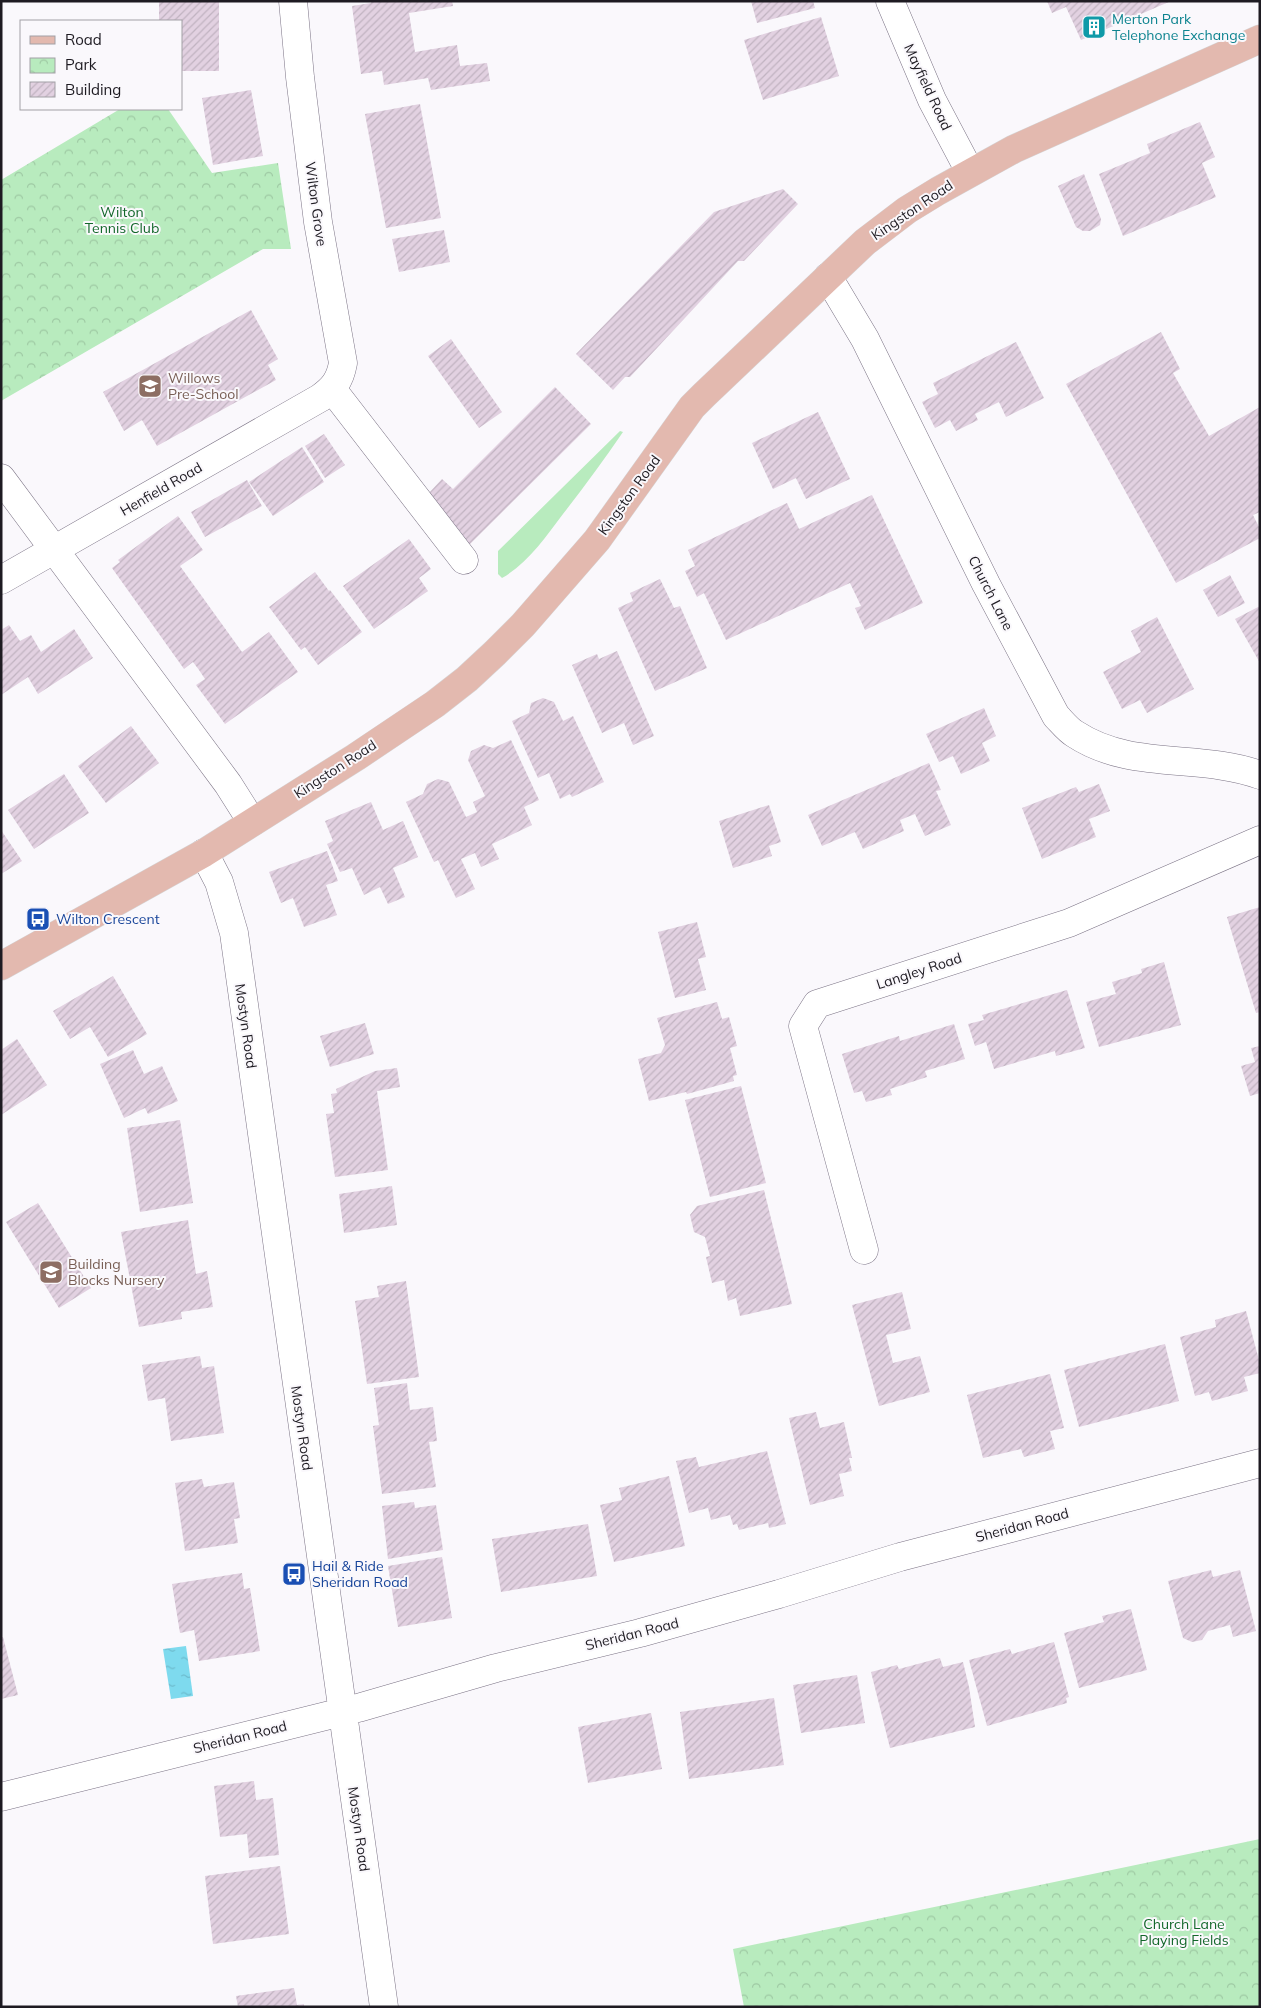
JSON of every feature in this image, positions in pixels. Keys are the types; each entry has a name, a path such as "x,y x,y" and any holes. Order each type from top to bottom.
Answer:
{"main road":[{"name":"Kingston Road","path":"1,966 204,853 435,704 495,653 597,540 692,407 865,242 892,221 938,190 970,172 1057,129 1260,39"}],"street":[{"name":"Wilton Grove","path":"293,1 300,77 318,222 343,363 341,377 326,393"},
{"name":"Mayfield Road","path":"890,1 932,100 970,172"},
{"name":"Church Lane","path":"828,277 865,339 986,584 1056,716 1073,733 1094,745 1118,754 1178,762 1209,763 1239,767 1260,775"},
{"name":"Henfield Road","path":"1,580 326,393"},
{"path":"326,393 464,560"},
{"path":"1,478 228,784 252,822"},
{"name":"Langley Road","path":"864,1250 803,1026 817,1004 1069,923 1260,840"},
{"name":"Mostyn Road","path":"204,853 219,882 234,933 384,2007"},
{"name":"Sheridan Road","path":"1,1797 342,1711 496,1668 668,1625 900,1558 1260,1462"}],"green space":[{"name":"Wilton Tennis Club","path":"118,110 169,110 212,173 278,163 291,249 263,249 1,401 1,180"},
{"path":"620,431 623,432 609,453 543,541 520,565 502,578 498,574 498,551"},
{"name":"Church Lane Playing Fields","path":"1260,1839 1260,2007 744,2007 733,1949"}],"water":[{"path":"186,1646 193,1696 171,1699 163,1649"}],"building":[{"path":"159,1 219,1 219,71 182,71 182,20 159,20"},
{"path":"371,1 452,1 453,6 409,13 415,52 457,45 460,66 487,63 490,81 431,90 428,78 384,85 382,71 361,74 352,6 371,3"},
{"path":"751,1 813,1 815,8 757,23"},
{"name":"Merton Park Telephone Exchange","path":"1047,1 1171,1 1081,40 1066,7 1052,13"},
{"path":"821,17 839,76 763,100 744,40"},
{"path":"251,90 263,156 213,165 202,98"},
{"path":"420,104 441,218 386,228 365,114"},
{"path":"1200,122 1215,157 1202,163 1216,197 1123,236 1099,174 1150,153 1147,144"},
{"path":"1084,174 1101,219 1100,225 1090,231 1083,231 1076,227 1058,186"},
{"path":"783,189 798,204 744,261 738,261 630,377 625,377 613,390 576,354 714,212"},
{"path":"444,230 450,262 399,272 392,239"},
{"path":"251,310 278,359 268,365 276,380 157,446 142,420 124,431 103,392"},
{"path":"1161,332 1180,369 1173,373 1209,436 1260,407 1260,512 1253,515 1260,529 1260,538 1176,583 1066,384"},
{"path":"451,339 502,412 479,428 428,356"},
{"path":"1016,342 1044,398 1006,417 999,402 975,414 978,420 956,431 950,420 935,428 922,402 938,394 933,383"},
{"path":"555,387 591,424 468,546 428,494 442,479 453,489"},
{"path":"818,412 850,479 806,499 796,478 773,489 752,443"},
{"path":"324,434 345,465 325,478 305,446"},
{"path":"302,447 324,482 273,516 249,482"},
{"path":"247,480 262,506 205,537 191,512"},
{"path":"872,495 923,603 865,630 855,608 861,606 850,583 726,640 704,593 697,597 685,571 695,566 688,550 787,503 799,529"},
{"path":"178,516 203,550 180,566 242,652 269,632 298,672 225,724 196,685 205,679 199,670 193,662 184,669 112,568 120,562 118,560"},
{"path":"409,539 431,569 419,578 428,591 374,629 343,586"},
{"path":"315,572 362,632 318,665 305,647 301,650 269,607"},
{"path":"1230,575 1245,603 1218,617 1203,590"},
{"path":"660,579 674,608 680,606 707,668 655,691 618,608 633,601 630,593"},
{"path":"1260,606 1260,663 1235,619"},
{"path":"1157,617 1194,689 1147,713 1140,700 1122,709 1103,672 1141,652 1131,631"},
{"path":"9,625 20,641 31,635 41,652 74,629 93,658 38,694 28,677 1,695 1,630"},
{"path":"617,651 654,736 633,745 624,723 602,733 572,665 597,654 599,659"},
{"path":"543,698 554,702 563,721 573,716 604,782 572,797 570,794 560,799 549,773 538,778 512,721 529,713 531,703"},
{"path":"984,708 996,736 982,743 990,761 961,774 953,756 939,762 926,734"},
{"path":"131,726 159,763 106,803 78,766"},
{"path":"511,740 539,800 524,807 532,825 492,844 499,859 481,867 475,853 461,859 475,889 456,898 438,860 434,862 406,802 423,794 427,784 438,779 449,782 466,817 477,812 473,802 485,796 468,760 471,751 484,745 493,748"},
{"path":"929,763 941,790 936,791 951,825 925,836 915,814 900,820 904,831 863,849 855,832 822,846 808,815"},
{"path":"64,774 89,813 34,849 8,810"},
{"path":"1099,784 1110,811 1089,819 1096,837 1042,859 1022,808 1076,787 1079,792"},
{"path":"371,802 383,830 403,821 418,857 393,868 405,897 388,904 380,887 364,895 352,868 340,872 327,844 333,841 325,821"},
{"path":"769,805 781,842 769,846 772,856 733,868 719,821"},
{"path":"1,830 22,861 1,874"},
{"path":"327,851 338,881 326,885 337,915 304,927 293,898 281,903 269,872"},
{"path":"1260,907 1260,1012 1256,1013 1227,917"},
{"path":"697,922 706,957 698,959 706,990 675,998 658,932"},
{"path":"1164,962 1181,1025 1099,1047 1086,1002 1116,994 1112,982 1142,973 1141,969"},
{"path":"113,976 147,1034 108,1057 90,1027 70,1039 53,1011"},
{"path":"1067,990 1085,1048 1056,1056 1055,1051 994,1069 986,1042 975,1046 968,1024 984,1020 982,1015"},
{"path":"717,1002 722,1019 729,1017 737,1046 730,1048 737,1075 733,1076 734,1081 687,1094 686,1092 649,1101 638,1059 661,1053 665,1045 657,1018"},
{"path":"365,1023 374,1054 330,1067 320,1036"},
{"path":"954,1024 965,1059 925,1071 927,1077 890,1089 892,1095 866,1102 862,1091 854,1093 842,1054 899,1036 900,1041"},
{"path":"17,1039 47,1085 1,1115 1,1050"},
{"path":"1260,1046 1260,1093 1250,1096 1241,1066 1255,1062 1251,1048"},
{"path":"133,1050 144,1074 162,1066 178,1101 148,1114 145,1108 124,1118 100,1064"},
{"path":"397,1068 400,1087 377,1091 388,1170 335,1177 326,1114 334,1113 331,1094 337,1093 336,1089 375,1071"},
{"path":"741,1086 766,1183 710,1197 685,1100"},
{"path":"180,1120 193,1203 140,1212 127,1128"},
{"path":"392,1186 397,1225 344,1233 339,1194"},
{"path":"764,1190 792,1304 740,1316 736,1298 728,1301 724,1280 712,1283 706,1257 710,1256 705,1237 694,1232 690,1215 697,1206"},
{"name":"Building Blocks Nursery","path":"38,1203 91,1288 59,1308 6,1222"},
{"path":"188,1220 196,1274 207,1271 213,1307 181,1312 182,1319 139,1327 121,1232"},
{"path":"406,1281 419,1377 367,1384 355,1301 379,1297 377,1286"},
{"path":"902,1292 911,1329 886,1335 893,1363 920,1356 930,1392 879,1406 852,1305"},
{"path":"1246,1311 1260,1364 1260,1373 1244,1377 1248,1391 1212,1401 1209,1392 1195,1396 1180,1337 1216,1327 1215,1320"},
{"path":"1165,1344 1179,1401 1079,1427 1064,1370"},
{"path":"200,1356 202,1368 214,1366 224,1433 171,1441 165,1398 148,1401 142,1365"},
{"path":"1050,1374 1064,1428 1050,1431 1055,1449 1024,1457 1021,1449 983,1458 967,1395"},
{"path":"407,1383 410,1410 433,1407 437,1441 429,1442 436,1487 382,1494 373,1426 379,1425 374,1388"},
{"path":"816,1412 820,1428 844,1422 852,1458 849,1458 852,1471 839,1474 844,1496 810,1505 789,1418"},
{"path":"767,1451 786,1524 769,1528 768,1523 739,1530 737,1524 733,1525 730,1515 711,1520 708,1508 689,1513 676,1461 696,1457 699,1467"},
{"path":"669,1476 685,1546 614,1562 600,1505 622,1500 619,1488"},
{"path":"202,1479 204,1487 234,1482 240,1518 234,1519 238,1543 185,1551 175,1483"},
{"path":"414,1502 415,1508 436,1505 443,1550 388,1559 382,1506"},
{"path":"588,1524 597,1576 501,1592 492,1539"},
{"path":"442,1557 452,1618 398,1627 388,1566"},
{"path":"1211,1570 1213,1577 1240,1570 1256,1631 1233,1637 1230,1625 1208,1631 1202,1640 1192,1642 1183,1638 1168,1581"},
{"path":"242,1573 244,1589 250,1588 260,1651 199,1661 194,1630 180,1633 172,1584"},
{"path":"1131,1609 1147,1670 1079,1688 1064,1633 1104,1622 1102,1616"},
{"path":"1,1637 3,1637 18,1695 1,1699"},
{"path":"1054,1642 1069,1697 1066,1698 1067,1703 987,1726 969,1660 1010,1649 1012,1654"},
{"path":"940,1658 943,1667 963,1662 975,1727 890,1748 871,1672 897,1665 899,1669"},
{"path":"857,1675 865,1723 801,1733 793,1685"},
{"path":"774,1698 784,1765 689,1779 680,1712"},
{"path":"651,1713 662,1769 588,1783 578,1727"},
{"path":"254,1781 256,1800 273,1798 279,1855 249,1858 247,1834 220,1837 214,1786"},
{"path":"280,1866 289,1934 213,1944 205,1876"},
{"path":"294,1988 297,2005 304,2004 304,2007 238,2007 236,1996"}],"place":[{"name":"Merton Park Telephone Exchange","path":"1094,27"},
{"name":"Willows Pre-School","path":"150,386"},
{"name":"Wilton Crescent","path":"38,919"},
{"name":"Building Blocks Nursery","path":"51,1272"},
{"name":"Hail & Ride Sheridan Road","path":"294,1574"}]}
